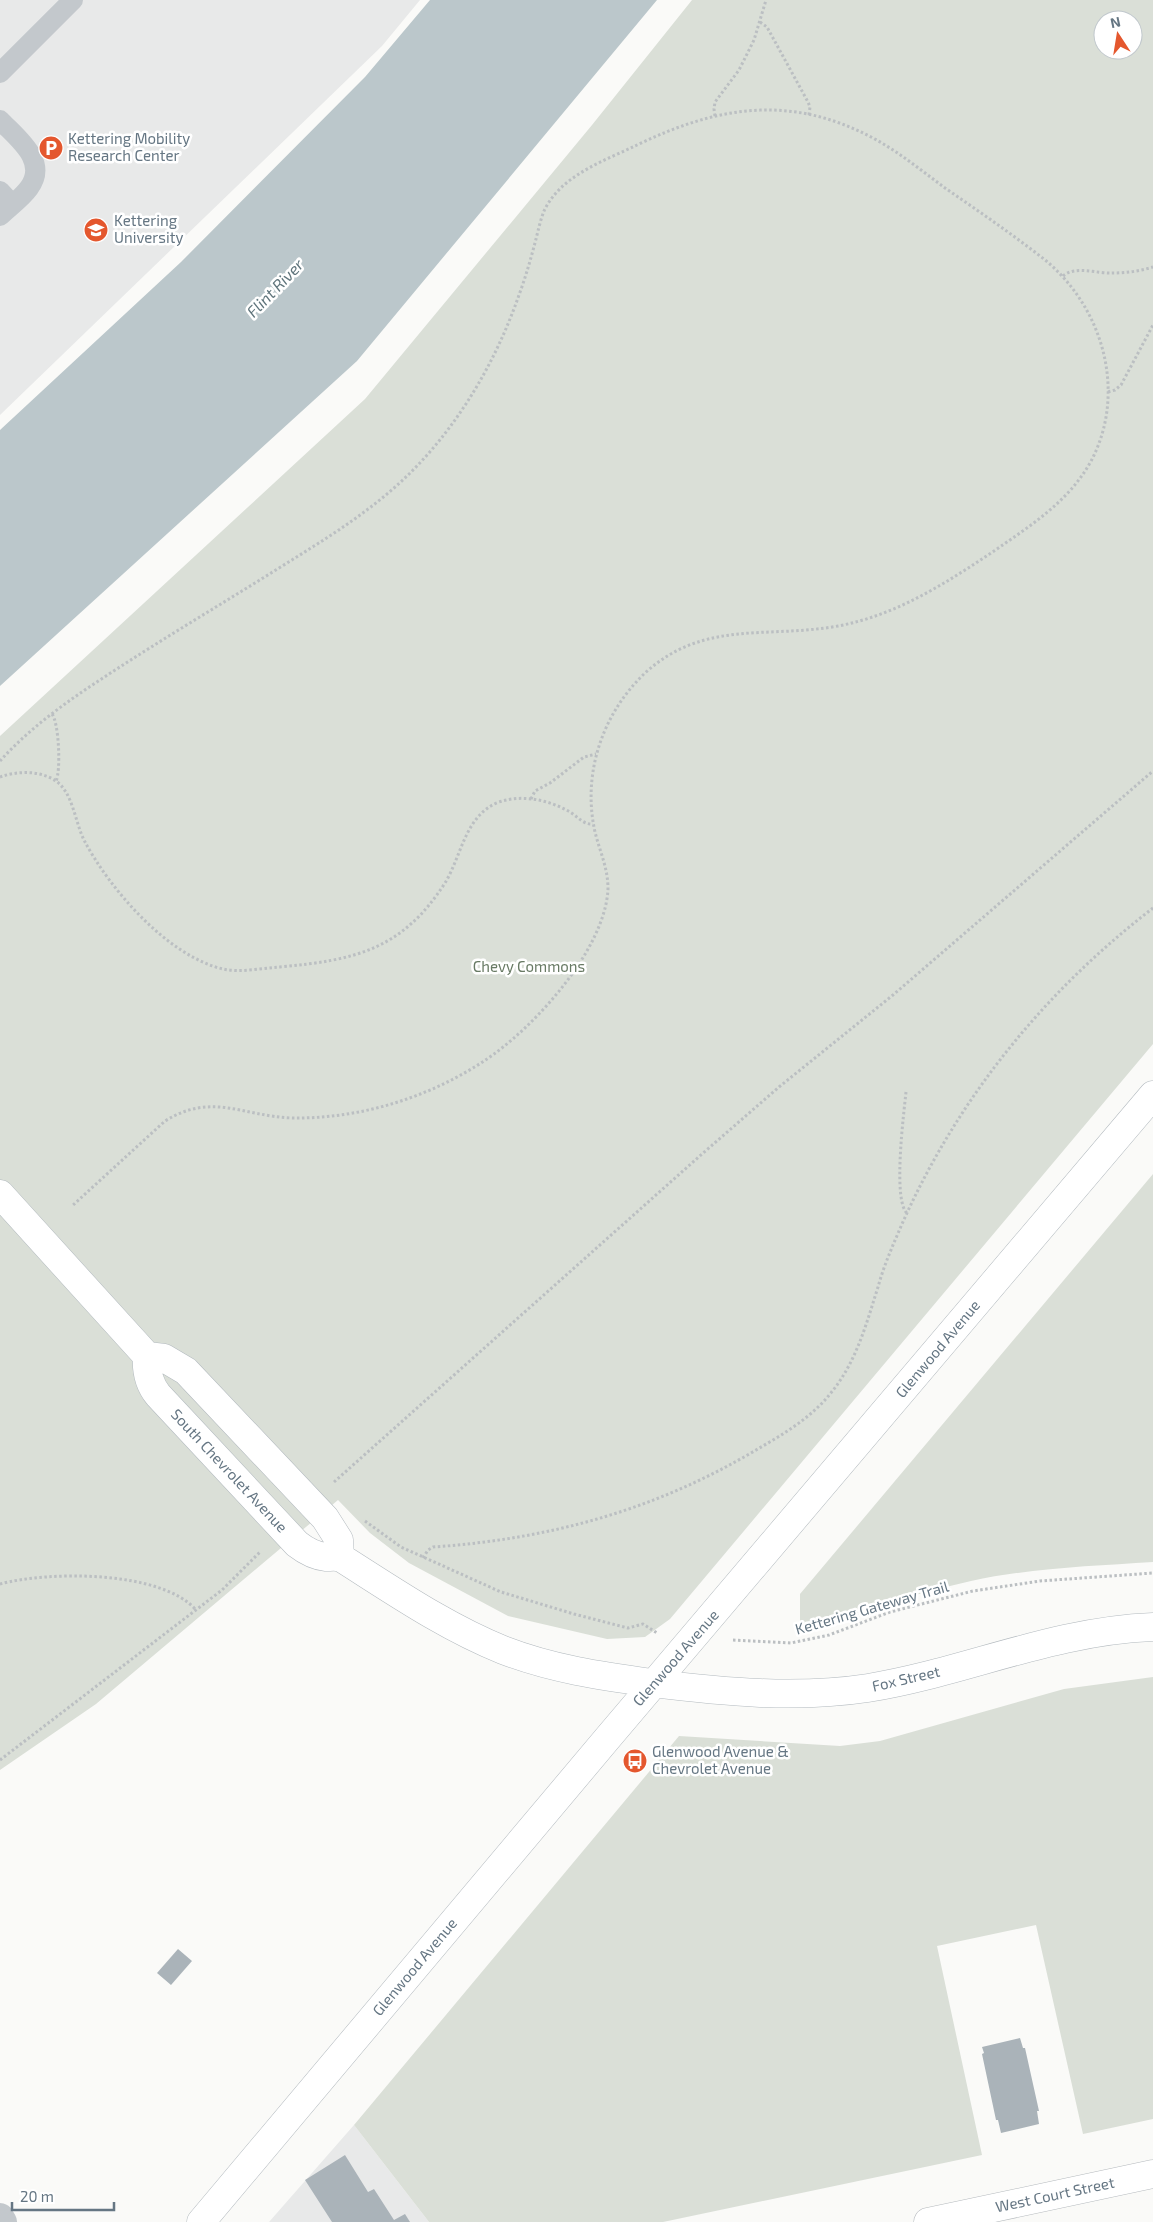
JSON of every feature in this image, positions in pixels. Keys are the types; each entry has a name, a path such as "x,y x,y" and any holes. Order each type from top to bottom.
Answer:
{"street":[{"name":"Glenwood Avenue","path":"201,2222 1153,1095"},
{"path":"0,1194 148,1356 164,1358 186,1370 325,1518 338,1540 340,1557"},
{"name":"South Chevrolet Avenue","path":"148,1356 147,1371 153,1389 261,1508 304,1550 323,1557 340,1557 382,1586 424,1610 502,1649 566,1670 655,1683"},
{"name":"Fox Street","path":"655,1683 754,1693 782,1694 840,1691 920,1676 1061,1638 1114,1630 1153,1627"},
{"name":"West Court Street","path":"928,2222 1153,2174"},
{"path":"0,2217 3,2222"}],"lane":[{"path":"0,73 72,0"},
{"path":"0,120 32,154 36,171 28,190 4,204"}],"path":[{"path":"715,116 715,102 747,56 766,0"},
{"path":"760,22 767,27 808,102 810,107 809,115"},
{"path":"0,761 26,734 98,681 343,527 394,487 442,436 485,373 517,302 543,213 553,197 579,174 678,126 715,116 757,110 794,112 839,123 888,147 1039,255 1062,276 1083,302 1099,336 1104,354 1108,392 1104,425 1090,462 1063,499 1020,532 944,584 877,616 852,623 817,629 729,634 683,648 650,668 632,688 603,731 596,754 591,794 593,824 608,879 606,905 593,942 556,994 524,1030 498,1052 469,1071 437,1087 405,1099 351,1114 296,1118 256,1114 212,1106 182,1111 165,1121 72,1206"},
{"path":"1062,276 1067,272 1075,271 1114,273 1144,270 1153,267"},
{"path":"1108,392 1115,390 1121,385 1153,324"},
{"path":"52,714 56,722 60,766 56,781"},
{"path":"531,799 535,791 550,783 584,757 596,754"},
{"path":"329,1486 438,1391 708,1148 779,1087 893,995 1153,771"},
{"path":"0,777 24,773 41,775 56,781 65,790 84,839 100,867 132,908 153,928 203,962 231,970 327,962 360,955 385,943 421,914 438,893 451,871 470,827 478,816 492,805 531,799 553,804 585,823 593,824"},
{"path":"423,1558 428,1550 433,1547 512,1540 576,1525 641,1506 689,1486 734,1464 795,1425 828,1397 848,1369 862,1338 878,1286 908,1214 967,1104 1005,1052 1038,1012 1084,966 1153,908"},
{"path":"906,1092 900,1190 902,1207 908,1214"},
{"path":"361,1518 401,1547 513,1596 628,1628 643,1624 656,1633"},
{"path":"0,1760 222,1590 264,1547"},
{"name":"Kettering Gateway Trail","path":"776,1644 814,1639 890,1612 973,1591 1040,1581 1153,1573"},
{"path":"0,1584 47,1577 112,1577 158,1589 188,1602 196,1610"}],"shaded area":[{"name":"Kettering University","path":"0,0 420,0 382,46 0,415"},
{"path":"354,2125 429,2222 269,2222"}],"green space":[{"name":"Chevy Commons","path":"692,0 1153,0 1153,1044 670,1619 645,1637 607,1639 508,1616 409,1563 370,1533 338,1500 96,1704 0,1770 0,736 365,399 592,125"},
{"path":"1153,1174 1153,1562 1039,1570 971,1581 906,1598 800,1632 800,1594"},
{"path":"1153,1677 1153,2119 1083,2134 1036,1925 937,1946 982,2155 663,2222 429,2222 354,2125 679,1736 840,1746 880,1741 1064,1689"}],"water":[{"name":"Flint River","path":"430,0 657,0 357,361 0,686 0,430 181,262 365,77"}],"building":[{"path":"178,1949 192,1961 171,1985 157,1973"},
{"path":"1020,2038 1023,2048 1025,2048 1039,2111 1037,2111 1039,2124 1001,2133 998,2120 996,2120 982,2047"},
{"path":"345,2155 368,2192 374,2189 394,2220 405,2214 410,2222 332,2222 305,2180"}],"place":[{"name":"Kettering Mobility Research Center","path":"51,148"},
{"name":"Kettering University","path":"96,230"},
{"name":"Glenwood Avenue & Chevrolet Avenue","path":"635,1761"}]}
